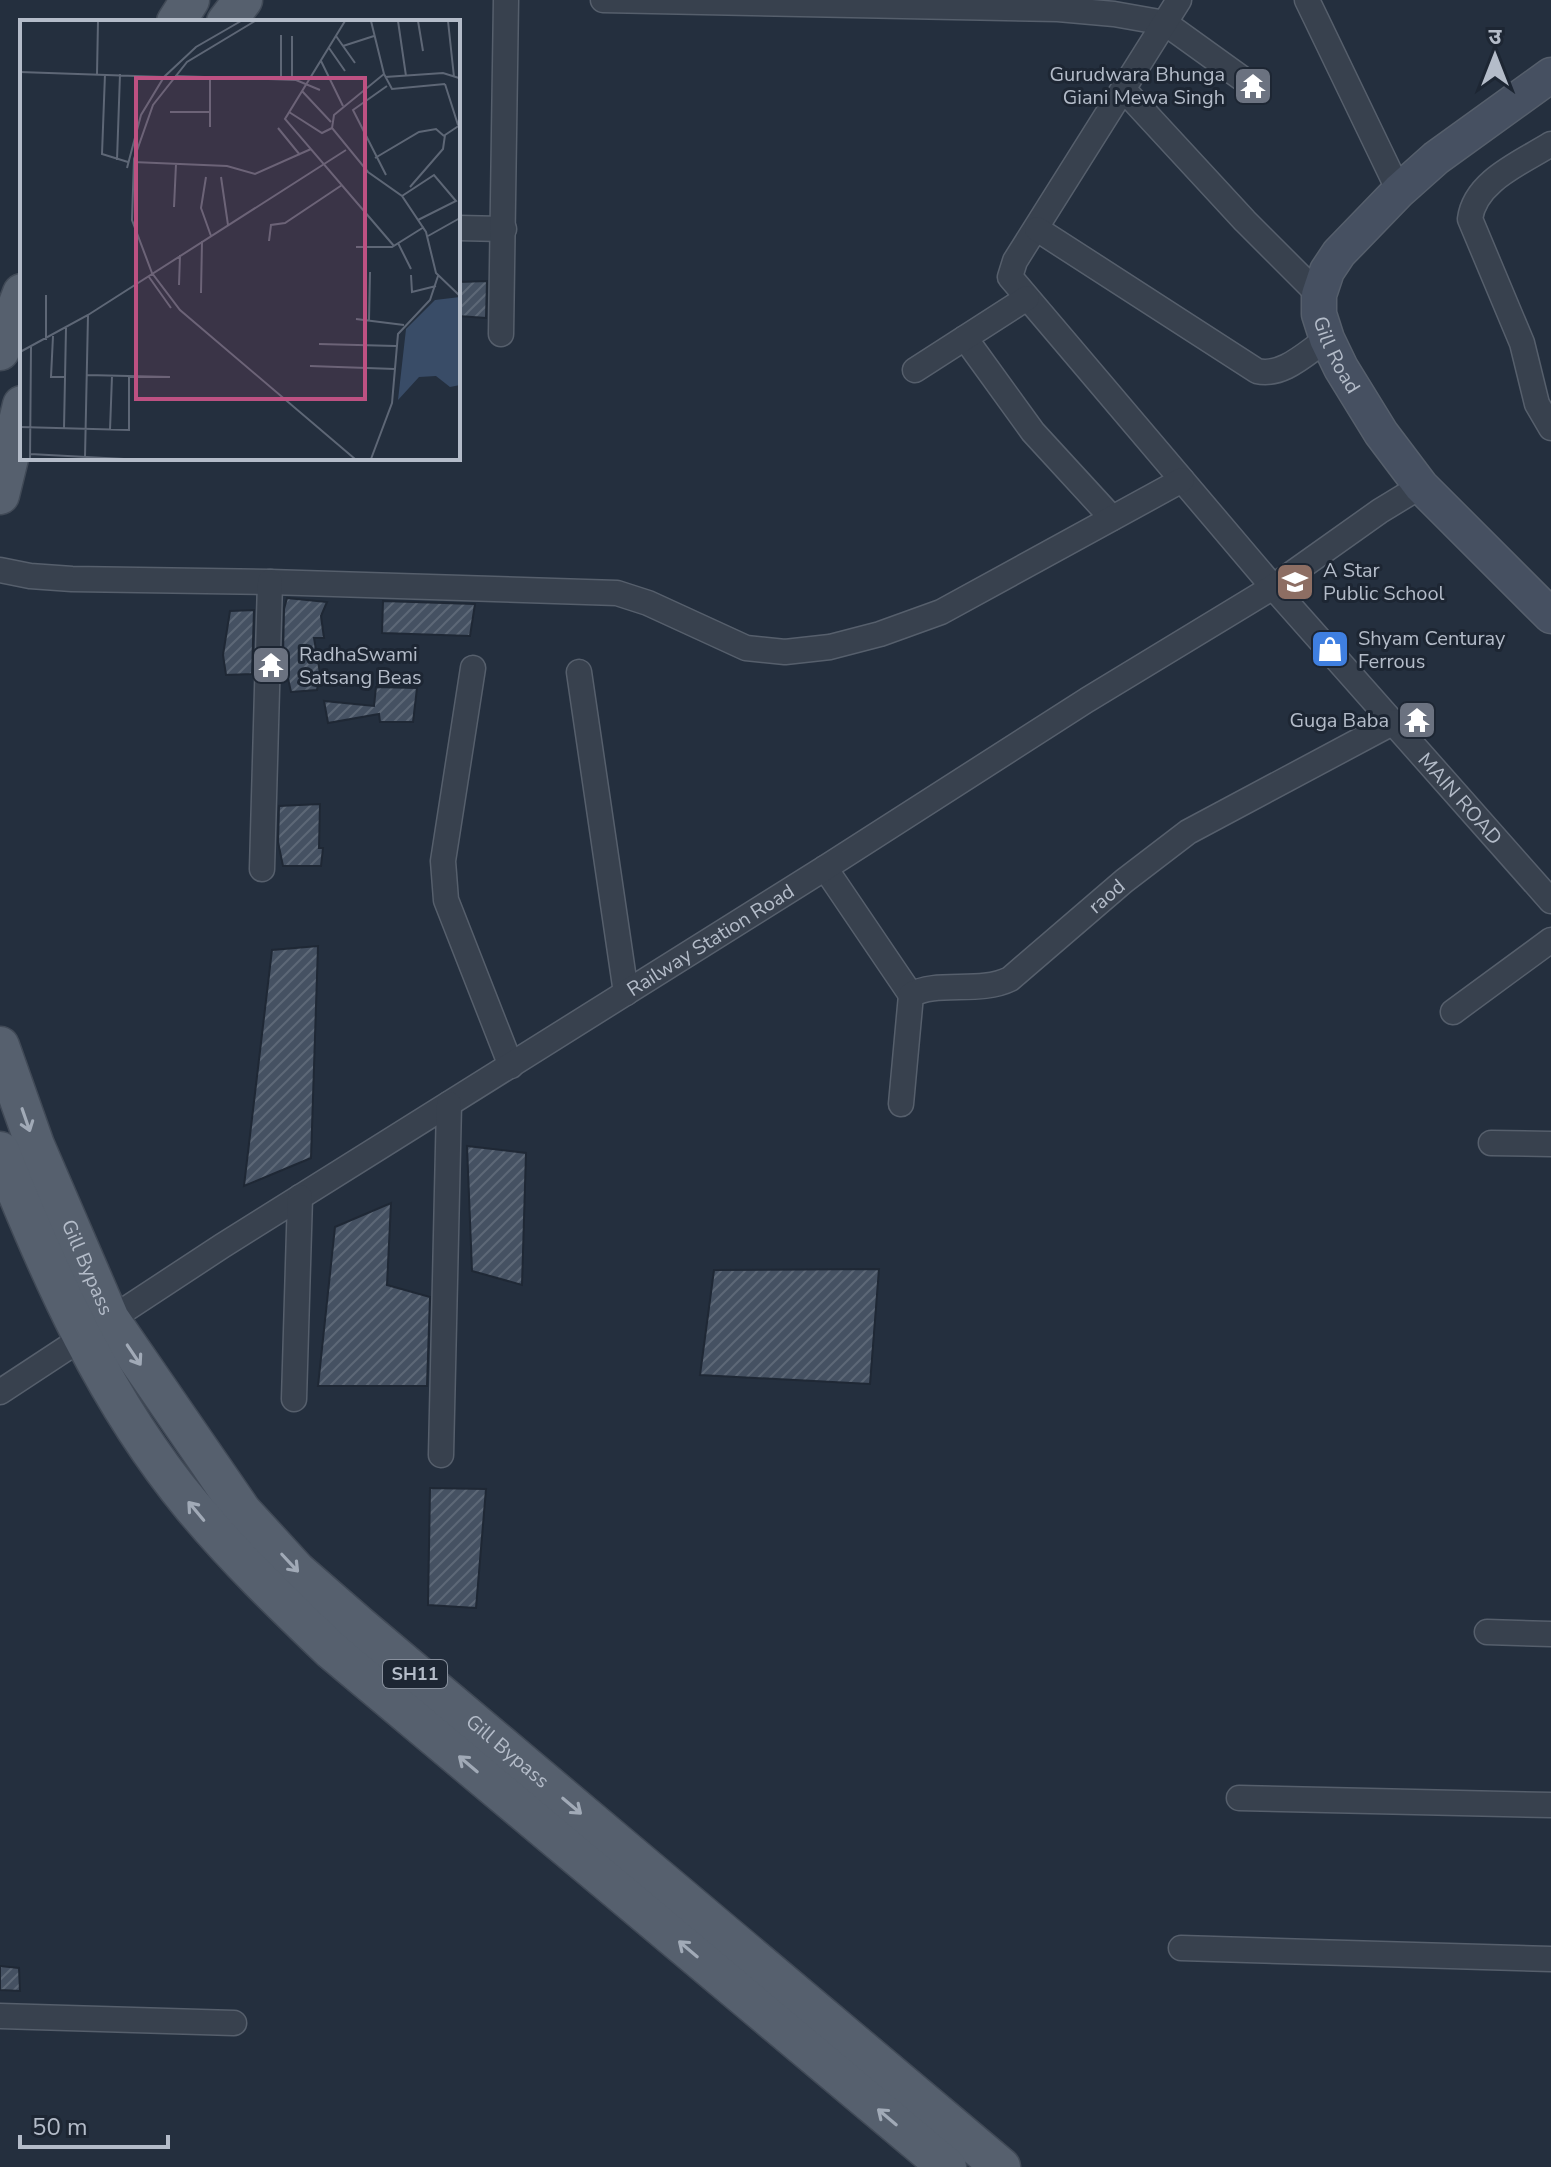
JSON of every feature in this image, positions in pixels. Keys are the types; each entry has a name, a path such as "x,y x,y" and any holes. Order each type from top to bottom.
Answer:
{"main road":[{"path":"177,20 190,0"},
{"path":"228,20 243,0"},
{"path":"0,351 20,298"},
{"path":"0,495 20,413"},
{"name":"Gill Bypass","path":"0,1046 131,1421 191,1505 253,1575 331,1650 947,2167"},
{"name":"Gill Bypass","path":"0,1151 33,1235 97,1328 242,1511 297,1571 1001,2167"}],"street":[{"path":"501,334 506,0"},
{"path":"603,0 1058,4 1165,23 1247,82"},
{"path":"1179,0 1037,229 1257,371 1274,373 1327,339"},
{"path":"1307,0 1399,191"},
{"name":"Gill Road","path":"1551,75 1436,158 1399,191 1339,253 1327,271 1319,295 1319,314 1327,339 1381,433 1421,486 1551,616"},
{"path":"1124,90 1245,221 1319,295"},
{"path":"1551,144 1481,190 1472,204 1470,219 1522,343 1537,404 1551,428"},
{"path":"460,228 504,229"},
{"name":"MAIN ROAD","path":"1037,229 1011,270 1010,277 1273,587 1551,901"},
{"path":"915,370 1027,298"},
{"path":"965,338 1033,432 1112,518"},
{"path":"0,570 72,579 617,593 648,603 746,648 764,652 805,651 880,634 941,612 1182,480"},
{"name":"Railway Station Road","path":"0,1392 300,1197 1087,700 1273,587 1380,511 1421,486"},
{"path":"262,869 270,582"},
{"path":"473,668 443,861 443,882 446,900 511,1066"},
{"path":"579,672 626,993"},
{"name":"raod","path":"911,995 924,990 989,986 1010,979 1135,872 1188,832 1394,722"},
{"path":"825,868 911,995 901,1104"},
{"path":"1453,1012 1551,940"},
{"path":"441,1455 449,1104"},
{"path":"1491,1143 1551,1144"},
{"path":"294,1399 300,1197"},
{"path":"1487,1632 1551,1634"},
{"path":"1239,1798 1551,1805"},
{"path":"1181,1948 1551,1959"},
{"path":"0,2016 234,2023"}],"building":[{"path":"487,281 486,318 460,316 460,282"},
{"path":"287,598 327,602 321,616 324,638 314,638 320,673 317,690 291,692 283,656"},
{"path":"383,601 475,604 470,636 382,633"},
{"path":"254,610 252,674 226,675 223,655 230,611"},
{"path":"376,687 417,688 413,722 380,722 379,714 328,723 324,701 374,706"},
{"path":"320,804 321,866 283,866 278,842 279,806"},
{"path":"318,946 311,1158 244,1186 272,950"},
{"path":"467,1146 526,1153 522,1285 472,1271"},
{"path":"391,1203 387,1285 430,1297 427,1386 318,1386 335,1227"},
{"path":"879,1269 870,1384 700,1375 714,1270"},
{"path":"430,1488 486,1489 476,1608 428,1605"},
{"path":"0,1966 19,1968 20,1991 0,1990"}],"place":[{"name":"Gurudwara Bhunga Giani Mewa Singh","path":"1253,86"},
{"name":"A Star Public School","path":"1295,582"},
{"name":"Shyam Centuray Ferrous","path":"1330,649"},
{"name":"RadhaSwami Satsang Beas","path":"271,665"},
{"name":"Guga Baba","path":"1417,720"}]}
